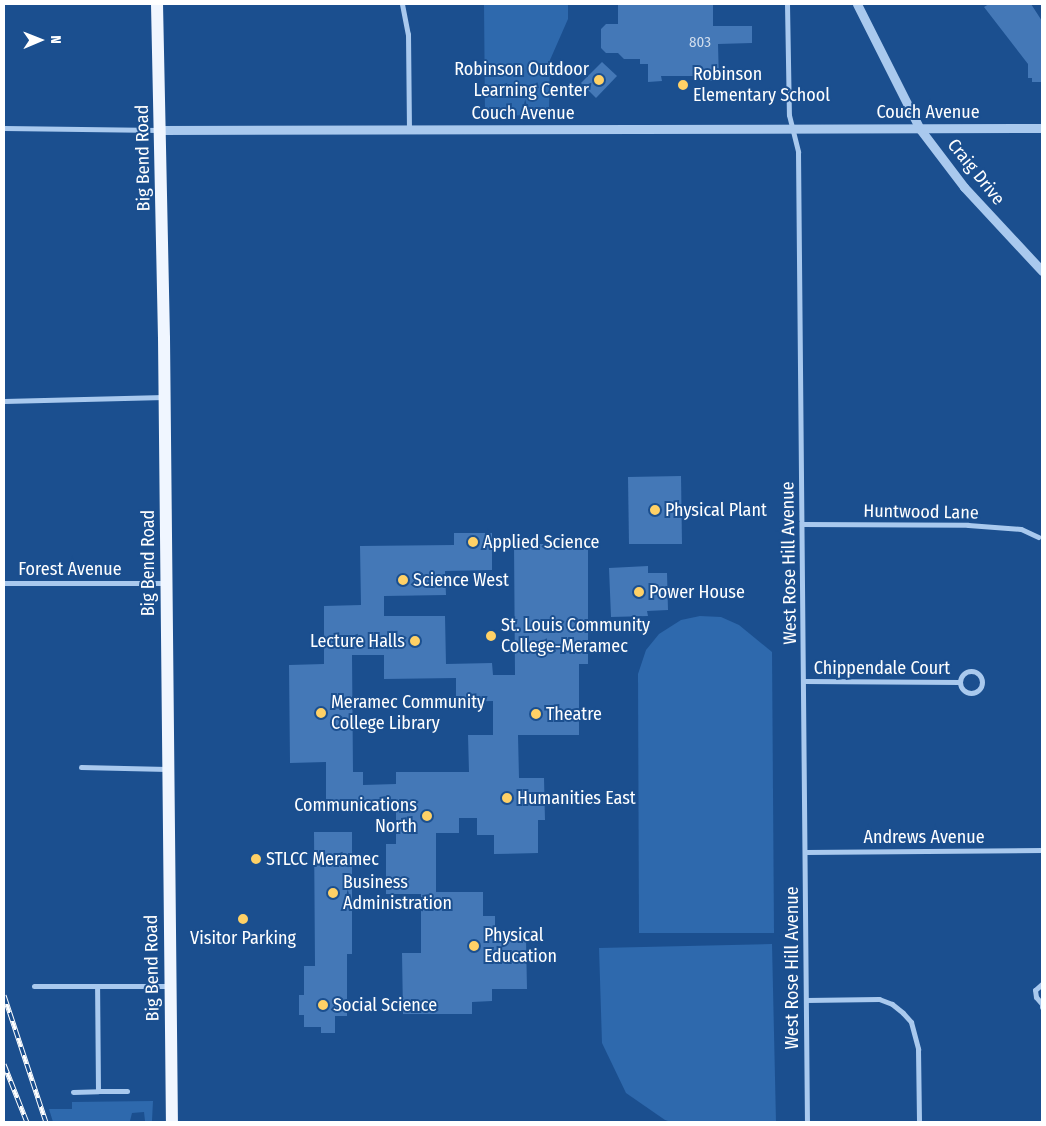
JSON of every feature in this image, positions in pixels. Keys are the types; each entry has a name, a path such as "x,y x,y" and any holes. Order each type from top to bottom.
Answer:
{"main road":[{"name":"Big Bend Road","path":"157,4 164,397 172,1122"}],"street":[{"path":"402,4 408,34 409,129"},
{"name":"West Rose Hill Avenue","path":"787,4 789,115 798,152 807,1122"},
{"name":"Craig Drive","path":"857,4 920,129 964,187 1042,271"},
{"name":"Couch Avenue","path":"4,128 160,130 1042,128"},
{"path":"4,401 164,397"},
{"name":"Huntwood Lane","path":"802,524 968,525 1021,529 1038,537"},
{"name":"Forest Avenue","path":"4,583 166,583"},
{"name":"Chippendale Court","path":"972,670 980,674 983,682 980,690 971,694 963,690 960,682 963,674 972,670"},
{"name":"Chippendale Court","path":"804,681 960,682"},
{"path":"81,767 167,769"},
{"name":"Andrews Avenue","path":"805,852 1042,850"},
{"path":"1042,984 1036,990 1036,997 1042,1003 1042,1007"},
{"path":"34,986 170,986"},
{"path":"97,986 98,1091"},
{"path":"806,1000 879,999 892,1004 903,1012 911,1022 918,1049 919,1122"},
{"path":"73,1092 127,1091"}],"shaded area":[{"path":"484,4 568,4 568,19 550,60 549,109 546,115 485,116"},
{"path":"700,616 721,617 739,625 772,652 774,933 639,933 638,674 646,650 659,634 681,620"},
{"path":"772,944 776,1122 671,1122 665,1120 626,1093 602,1043 599,948"},
{"path":"153,1101 152,1121 145,1121 144,1112 132,1113 130,1121 53,1122 49,1109 72,1109 72,1102"}],"building":[{"name":"Robinson Elementary School","path":"618,4 713,4 713,26 752,26 752,43 718,44 719,81 705,81 705,76 661,76 662,81 648,82 648,64 640,64 640,59 624,59 618,53 606,53 601,48 601,29 606,24 618,24"},
{"path":"989,4 1031,4 1042,21 1042,82 1032,82 1032,78 1028,78 1028,64 984,7"},
{"name":"Robinson Outdoor Learning Center","path":"602,62 617,76 596,98 581,83"},
{"name":"Physical Plant","path":"681,476 682,544 629,544 628,477"},
{"path":"454,533 492,533 492,570 445,571 446,595 384,596 384,616 445,616 446,664 492,663 493,675 515,675 514,544 588,544 588,664 579,664 579,735 518,735 519,778 544,778 545,820 538,820 538,853 494,854 494,835 477,835 477,818 459,818 459,833 436,833 436,892 483,892 483,916 495,916 495,939 526,939 527,989 492,989 492,1001 472,1002 472,1014 403,1014 402,953 421,953 421,894 386,894 386,844 396,844 396,799 363,800 363,810 326,810 326,762 290,763 289,665 324,664 324,606 361,605 360,546 454,545","holes":["352,655 384,655 384,679 456,678 456,702 493,701 493,735 468,735 469,772 396,772 396,784 363,785 363,772 353,772"]},
{"name":"Power House","path":"648,566 648,573 667,573 668,610 647,611 648,616 611,617 609,568"},
{"path":"314,832 352,832 352,954 347,954 347,1016 335,1016 335,1033 321,1033 321,1027 304,1027 304,1015 299,1015 299,995 304,995 304,966 315,966"}],"railway":[{"path":"4,995 46,1122"},
{"path":"4,1064 27,1122"}],"place":[{"name":"Robinson Outdoor Learning Center","path":"599,80"},
{"name":"Robinson Elementary School","path":"683,85"},
{"name":"Physical Plant","path":"655,510"},
{"name":"Applied Science","path":"473,542"},
{"name":"Science West","path":"403,580"},
{"name":"Power House","path":"639,592"},
{"name":"St. Louis Community College-Meramec","path":"491,636"},
{"name":"Lecture Halls","path":"415,641"},
{"name":"Meramec Community College Library","path":"321,713"},
{"name":"Theatre","path":"536,714"},
{"name":"Humanities East","path":"507,798"},
{"name":"Communications North","path":"427,816"},
{"name":"STLCC Meramec","path":"256,859"},
{"name":"Business Administration","path":"333,893"},
{"name":"Visitor Parking","path":"243,919"},
{"name":"Physical Education","path":"474,946"},
{"name":"Social Science","path":"323,1005"}]}
